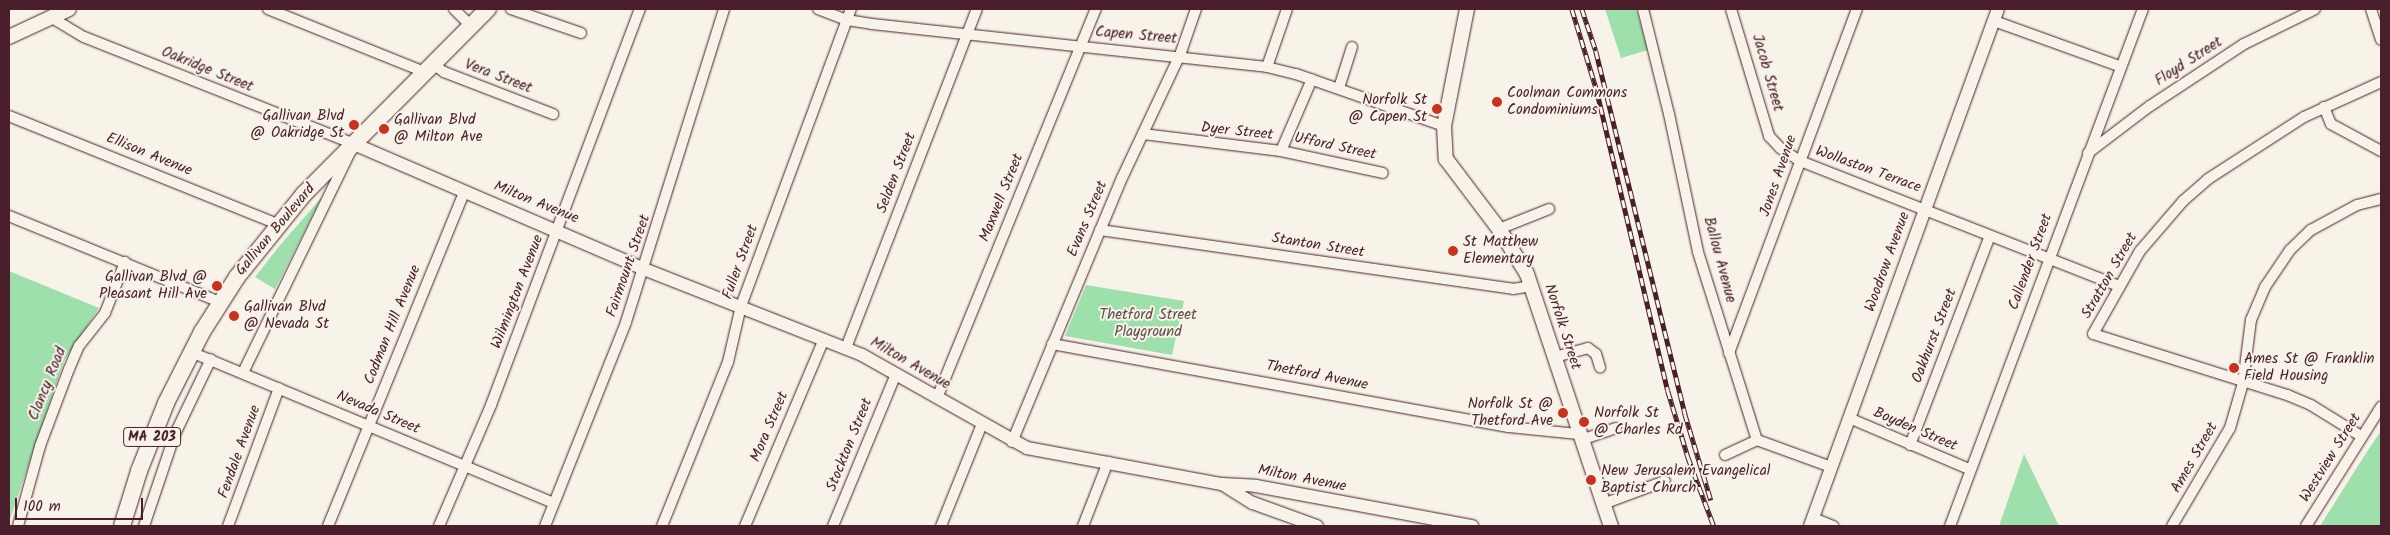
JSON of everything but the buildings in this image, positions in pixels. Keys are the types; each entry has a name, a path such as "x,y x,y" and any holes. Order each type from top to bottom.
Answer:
{"highway":[{"name":"Gallivan Boulevard","path":"122,526 153,434 191,352 220,302 278,224 354,144 488,9"}],"main road":[{"path":"9,37 69,9"},
{"name":"Norfolk Street","path":"1467,9 1444,126 1446,159 1519,258 1532,286 1580,437 1611,526"}],"street":[{"name":"Vera Street","path":"268,9 553,114"},
{"path":"454,9 471,26"},
{"path":"511,9 582,33"},
{"name":"Wilmington Avenue","path":"439,526 467,468 640,9"},
{"name":"Fairmount Street","path":"545,526 644,268 724,9"},
{"name":"Capen Street","path":"818,9 847,20 1080,46 1180,55 1267,67 1312,79 1444,126"},
{"name":"Fuller Street","path":"662,526 728,362 741,306 851,9"},
{"name":"Selden Street","path":"846,348 977,9"},
{"name":"Maxwell Street","path":"937,398 1096,9"},
{"name":"Evans Street","path":"1012,442 1100,230 1180,55 1196,9"},
{"path":"1267,67 1287,9"},
{"name":"Ballou Avenue","path":"1643,9 1669,114 1698,252 1757,440"},
{"name":"Jacob Street","path":"1731,9 1769,136 1800,161"},
{"name":"Jones Avenue","path":"1730,353 1857,9"},
{"name":"Callender Street","path":"1950,526 1969,469 2049,260 2119,66 2143,9"},
{"name":"Floyd Street","path":"2087,154 2150,106 2244,44 2315,9"},
{"path":"2371,9 2381,39"},
{"path":"1996,15 2119,66"},
{"name":"Woodrow Avenue","path":"1811,522 1996,15"},
{"name":"Oakridge Street","path":"52,18 84,37 354,144"},
{"path":"1338,88 1352,47"},
{"name":"Dyer Street","path":"1143,134 1281,151 1312,79"},
{"name":"Stratton Street","path":"2243,383 2093,334 2119,286 2148,240 2182,200 2241,156 2324,107 2381,82"},
{"path":"2324,107 2331,124 2381,152"},
{"name":"Ellison Avenue","path":"9,116 278,224"},
{"path":"243,373 354,144"},
{"name":"Milton Avenue","path":"354,144 644,268 846,348 896,374 1012,442 1222,484 1256,486 1472,526"},
{"name":"Ufford Street","path":"1281,151 1383,173"},
{"name":"Wollaston Terrace","path":"1800,161 1925,208 1940,218 1988,238 2119,286"},
{"name":"Codman Hill Avenue","path":"328,526 464,192"},
{"name":"Ames Street","path":"2172,526 2225,438 2243,383 2251,320 2265,287 2290,250 2311,230 2357,205 2381,199"},
{"path":"1499,229 1548,209"},
{"path":"9,216 220,302"},
{"name":"Stanton Street","path":"1100,230 1504,288 1532,286"},
{"name":"Oakhurst Street","path":"1910,445 1988,238"},
{"name":"Clancy Road","path":"18,526 40,446 69,369 79,346 105,312 125,262"},
{"name":"Mora Street","path":"745,526 824,339"},
{"name":"Thetford Avenue","path":"1052,344 1517,428 1580,437"},
{"path":"1555,357 1588,348 1596,354 1600,367"},
{"name":"Nevada Street","path":"191,352 370,425 467,468 553,502"},
{"path":"144,526 175,434 211,359"},
{"name":"Stockton Street","path":"833,526 896,374"},
{"path":"2243,383 2311,405 2361,436"},
{"name":"Fendale Avenue","path":"228,526 279,388"},
{"name":"Westview Street","path":"2306,526 2381,407"},
{"name":"Boyden Street","path":"1849,418 1969,469"},
{"path":"941,526 982,424"},
{"path":"1580,437 1616,428"},
{"path":"1725,454 1757,440 1831,467"},
{"path":"1083,526 1108,462"},
{"path":"1603,504 1665,481"},
{"path":"1222,484 1253,503 1317,526"},
{"path":"1253,503 1249,494 1256,486"},
{"path":"1273,510 1282,503 1279,490"},
{"path":"1811,522 1833,526"}],"green space":[{"path":"1605,9 1636,9 1648,50 1621,58"},
{"path":"322,197 275,289 255,277 281,244"},
{"path":"9,271 99,308 64,361 9,522"},
{"name":"Thetford Street Playground","path":"1086,285 1184,301 1172,355 1065,336"},
{"path":"2381,431 2381,526 2320,526 2368,450"},
{"path":"2024,454 2059,526 1999,526"}],"railway":[{"path":"1572,9 1597,91 1668,391 1688,457 1714,526"},
{"path":"1582,9 1596,51 1685,414 1711,500"}],"place":[{"name":"Coolman Commons Condominiums","path":"1497,102"},
{"name":"Norfolk St @ Capen St","path":"1437,109"},
{"name":"Gallivan Blvd @ Oakridge St","path":"354,125"},
{"name":"Gallivan Blvd @ Milton Ave","path":"384,129"},
{"name":"St Matthew Elementary","path":"1453,251"},
{"name":"Gallivan Blvd @ Pleasant Hill Ave","path":"217,286"},
{"name":"Gallivan Blvd @ Nevada St","path":"234,316"},
{"name":"Ames St @ Franklin Field Housing","path":"2234,368"},
{"name":"Norfolk St @ Thetford Ave","path":"1563,413"},
{"name":"Norfolk St @ Charles Rd","path":"1584,422"},
{"name":"New Jerusalem Evangelical Baptist Church","path":"1591,480"}]}
